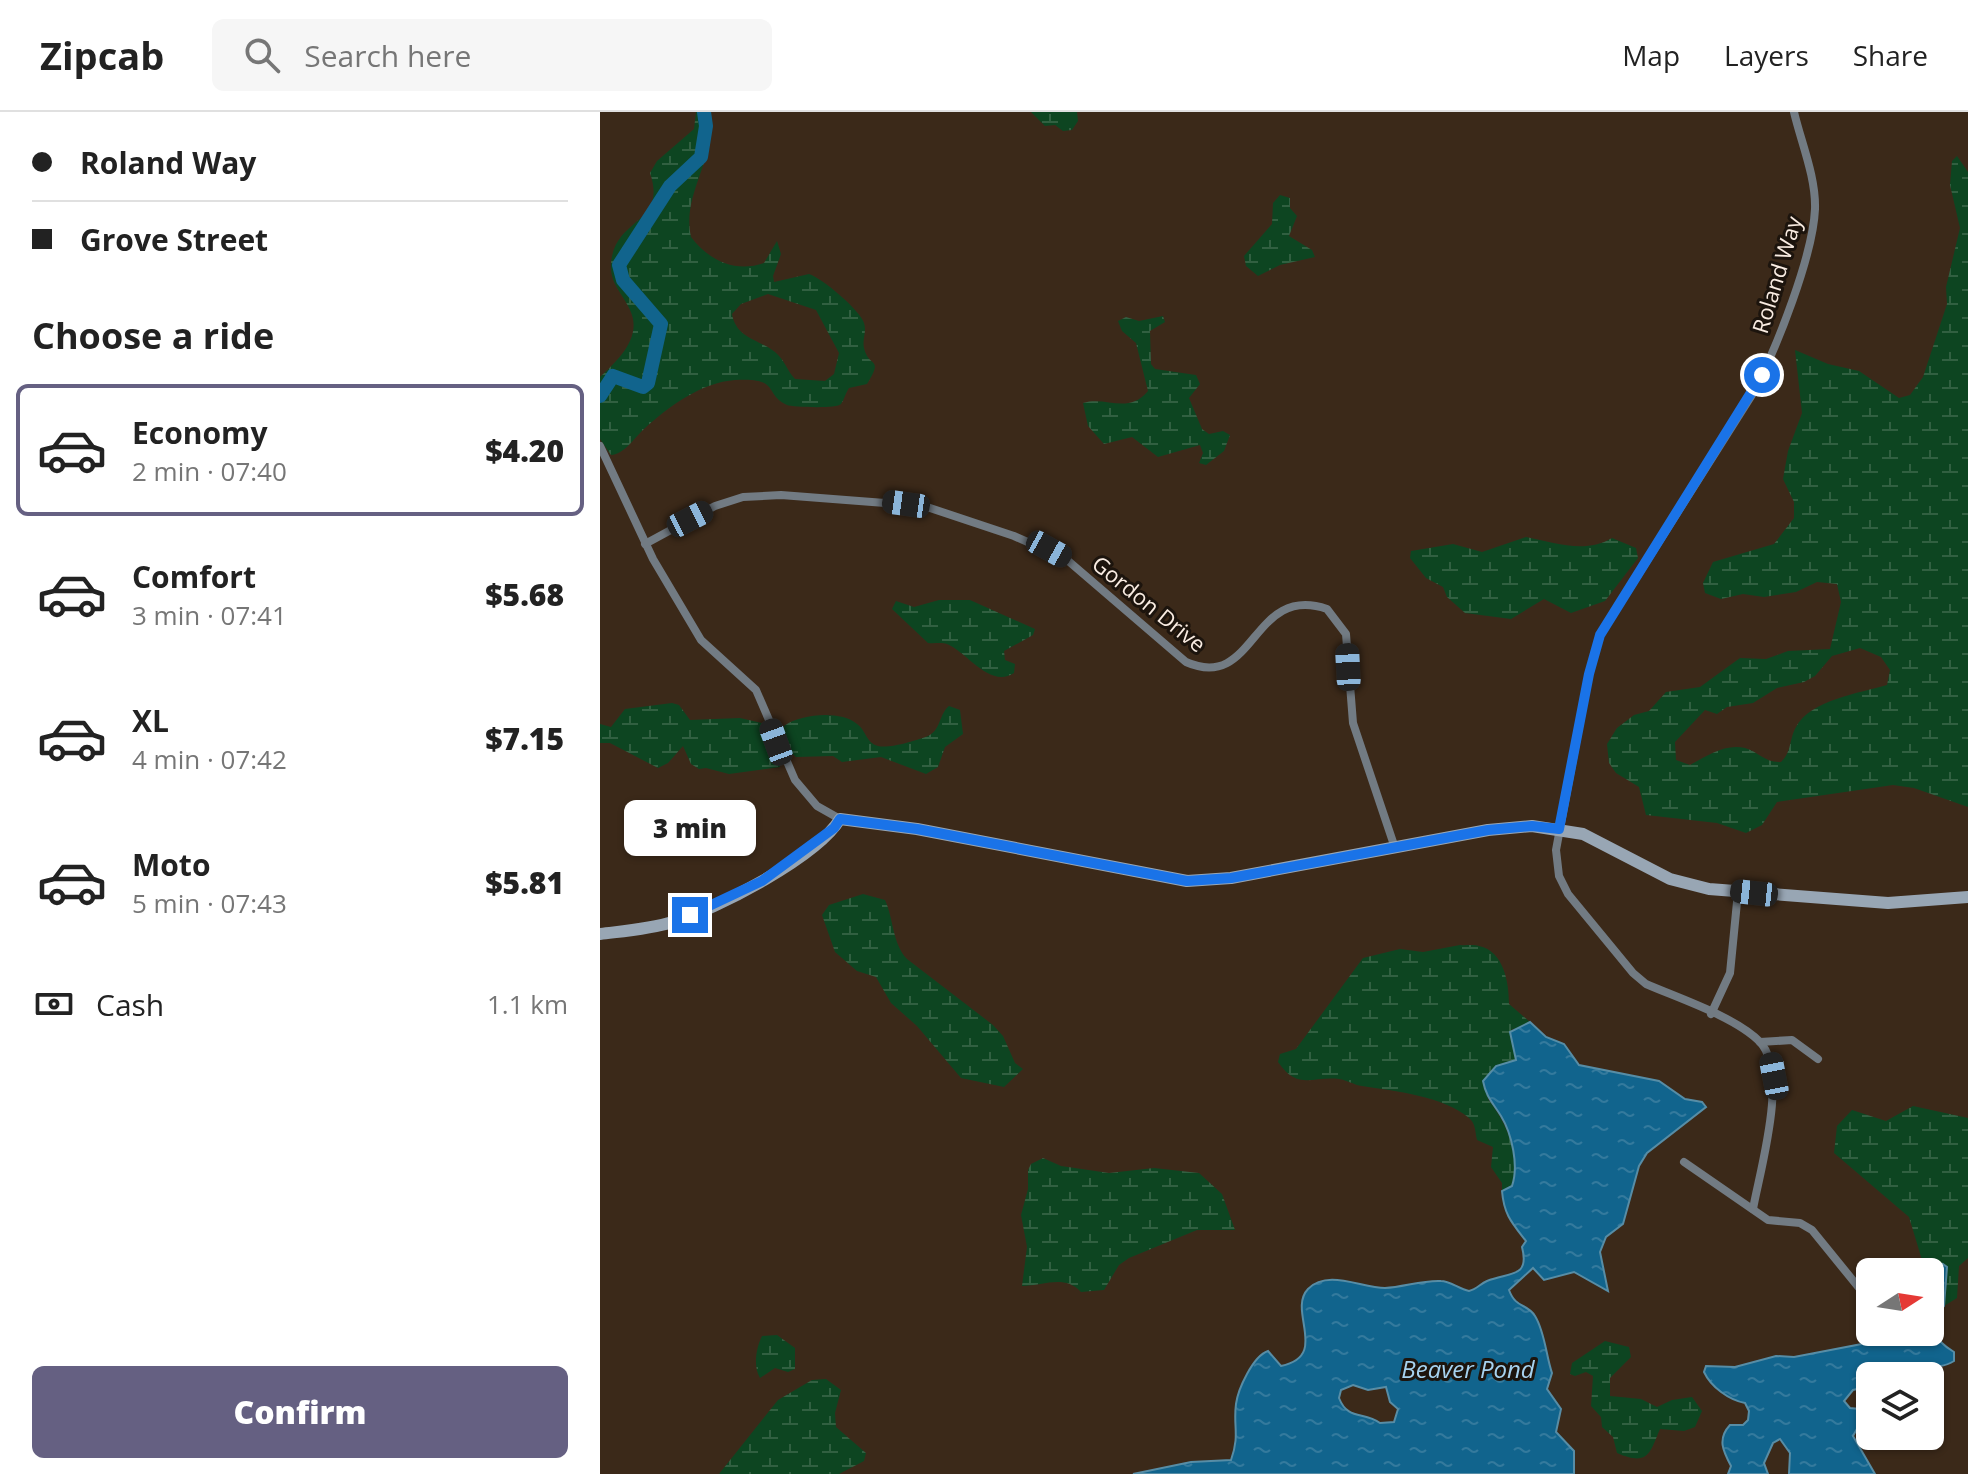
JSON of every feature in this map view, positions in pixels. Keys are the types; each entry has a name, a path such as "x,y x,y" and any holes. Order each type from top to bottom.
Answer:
{"street":[{"name":"Roland Way","path":"1760,1042 1711,1014 1646,984 1633,973 1568,894 1559,876 1556,850 1589,674 1600,635 1755,390 1770,360 1796,284 1810,240 1815,207 1794,112"},
{"path":"600,446 645,544 701,640 756,690 795,780 817,806 840,819 917,829 1167,879 1210,881 1488,830 1532,826 1559,829 1598,841 1670,879 1738,892 1888,903 1968,897"},
{"name":"Gordon Drive","path":"645,544 715,506 743,497 781,495 924,506 1003,531 1066,559 1186,662 1201,669 1225,667 1282,609 1299,602 1327,609 1346,634 1353,723 1395,848"},
{"path":"600,934 673,922 707,909 762,881 834,828 840,819"},
{"path":"1711,1014 1730,973 1738,892"},
{"path":"1760,1042 1792,1040 1818,1059"},
{"path":"1753,1209 1774,1076 1770,1056 1760,1042"},
{"path":"1684,1162 1768,1220 1800,1223 1812,1230 1856,1284"}],"green space":[{"path":"696,112 708,112 709,145 691,205 691,237 706,253 724,263 743,267 764,263 777,241 781,254 773,276 774,282 809,274 840,295 864,323 864,348 874,363 874,370 867,384 849,388 841,404 832,407 787,405 759,381 735,380 710,385 675,404 625,449 611,455 600,439 600,377 627,347 633,329 630,310 613,278 611,265 614,249 620,237 652,203 654,190 650,173 657,161 694,129","holes":["768,294 816,310 839,353 834,374 825,381 795,379 775,352 738,328 732,314 741,304"]},
{"path":"1031,112 1077,112 1078,121 1072,130 1063,131 1055,125 1045,126"},
{"path":"1957,156 1968,172 1968,807 1914,788 1893,785 1777,802 1762,825 1746,833 1717,823 1646,815 1639,787 1616,773 1609,763 1607,744 1617,728 1634,715 1649,711 1666,692 1700,687 1740,658 1766,659 1788,651 1830,649 1841,602 1837,584 1817,582 1796,592 1764,597 1743,594 1721,599 1705,593 1703,583 1713,562 1774,544 1794,518 1794,502 1783,479 1788,451 1802,413 1795,350 1828,364 1859,371 1899,398 1910,395 1923,377 1947,304 1946,287 1960,228 1950,185 1952,161","holes":["1860,648 1881,657 1890,670 1887,685 1837,699 1812,710 1796,727 1781,762 1738,747 1716,751 1690,765 1676,760 1675,742 1705,710 1717,714 1727,707 1753,703 1777,688 1804,682 1815,676 1832,656"]},
{"path":"1280,195 1290,198 1290,208 1297,216 1289,236 1312,250 1315,257 1280,265 1258,276 1246,266 1244,256 1272,224 1273,203"},
{"path":"1163,316 1165,322 1150,331 1151,364 1155,369 1196,375 1200,384 1189,398 1202,429 1209,434 1223,431 1230,435 1224,451 1206,465 1199,463 1203,453 1200,445 1158,457 1132,437 1104,444 1088,426 1083,403 1133,402 1148,391 1136,343 1122,331 1118,321 1126,317 1139,321"},
{"path":"1526,537 1581,546 1612,538 1636,548 1638,558 1605,601 1571,613 1544,599 1511,619 1465,613 1447,597 1443,587 1426,578 1410,558 1411,551 1453,544 1482,552"},
{"path":"939,600 970,600 1035,629 1033,635 1004,651 1005,660 1015,664 1014,673 1005,677 996,676 979,668 947,644 928,643 892,609 896,601 914,607"},
{"path":"672,703 679,705 690,720 740,718 766,724 780,767 729,774 699,769 691,764 683,746 668,763 658,768 610,743 600,743 600,724 611,727 625,709"},
{"path":"949,706 960,710 963,734 945,747 938,767 926,774 881,757 842,762 833,756 796,757 789,751 784,739 784,726 791,722 810,716 831,715 857,724 874,744 883,747 896,745 928,736 938,726"},
{"path":"863,894 885,900 898,946 907,959 1003,1036 1015,1063 1023,1069 1004,1087 961,1078 917,1026 891,1003 876,977 857,971 835,952 822,915 829,905"},
{"path":"1460,945 1479,946 1494,954 1506,978 1509,1004 1530,1022 1523,1028 1512,1029 1516,1060 1496,1067 1488,1099 1501,1118 1514,1152 1512,1186 1502,1191 1502,1183 1491,1167 1493,1147 1477,1140 1469,1118 1446,1104 1342,1080 1299,1079 1285,1071 1278,1062 1280,1054 1296,1049 1363,958 1400,949 1423,952"},
{"path":"1913,1106 1968,1118 1968,1258 1959,1266 1957,1298 1944,1306 1947,1267 1944,1258 1921,1258 1909,1217 1834,1153 1837,1126 1852,1110 1886,1121"},
{"path":"1043,1158 1061,1166 1109,1173 1154,1168 1199,1173 1222,1194 1235,1230 1197,1230 1129,1258 1119,1265 1104,1290 1081,1292 1061,1282 1022,1286 1027,1247 1021,1215 1028,1189 1028,1170 1031,1164"},
{"path":"777,1335 795,1348 795,1369 788,1372 775,1368 760,1378 756,1363 760,1341 762,1336"},
{"path":"1605,1341 1629,1347 1631,1357 1610,1378 1610,1396 1641,1399 1657,1407 1672,1400 1692,1397 1702,1411 1695,1427 1684,1431 1660,1429 1647,1455 1642,1458 1617,1453 1613,1437 1602,1427 1601,1417 1591,1406 1593,1376 1586,1372 1575,1376 1570,1374 1572,1363"},
{"path":"826,1379 841,1390 835,1413 836,1427 866,1453 864,1461 839,1474 719,1474 778,1400 812,1380"}],"water":[{"name":"Beaver Pond","path":"1530,1022 1546,1037 1564,1044 1579,1065 1659,1081 1685,1099 1702,1102 1706,1107 1647,1153 1639,1166 1623,1224 1606,1237 1600,1252 1608,1291 1574,1272 1544,1280 1533,1268 1509,1290 1515,1300 1532,1312 1541,1329 1552,1373 1547,1389 1561,1409 1556,1432 1574,1451 1574,1474 1133,1474 1191,1462 1231,1460 1235,1444 1236,1404 1243,1382 1257,1359 1268,1351 1281,1366 1295,1361 1303,1353 1306,1343 1303,1298 1316,1283 1335,1280 1385,1288 1441,1281 1469,1291 1521,1269 1524,1257 1522,1247 1526,1241 1507,1213 1502,1191 1512,1186 1515,1169 1513,1150 1505,1123 1488,1096 1483,1081 1496,1066 1516,1060 1510,1032","holes":["1353,1385 1368,1390 1386,1387 1390,1402 1398,1409 1394,1422 1380,1423 1352,1413 1339,1398 1341,1390"]},
{"path":"1944,1265 1947,1267 1944,1306"},
{"path":"1944,1344 1954,1352 1954,1361 1944,1365 1944,1362 1856,1362 1856,1389 1844,1401 1850,1408 1856,1409 1853,1436 1856,1450 1861,1450 1875,1474 1789,1474 1790,1453 1780,1439 1773,1443 1764,1463 1768,1474 1728,1474 1731,1466 1722,1440 1730,1425 1743,1425 1748,1420 1749,1411 1745,1403 1727,1396 1711,1383 1704,1372 1706,1366 1735,1367 1776,1356 1794,1357 1856,1345"}],"waterway":[{"path":"600,396 613,376 643,387 648,383 661,324 623,280 619,265 670,186 701,157 706,126 704,112"}],"route":[{"path":"690,915 762,881 834,828 840,819 917,829 1187,881 1231,878 1488,830 1532,826 1559,829 1569,791 1589,674 1600,635 1732,428 1762,375"}]}
